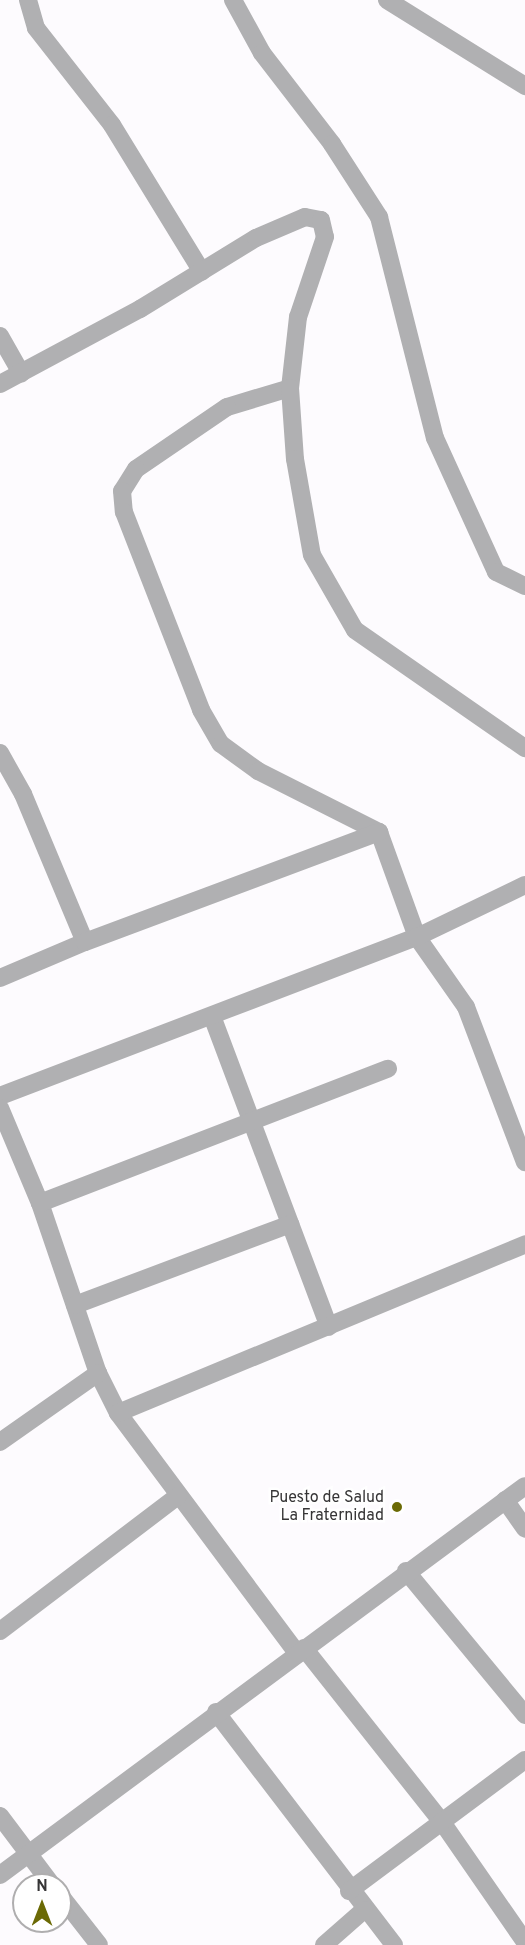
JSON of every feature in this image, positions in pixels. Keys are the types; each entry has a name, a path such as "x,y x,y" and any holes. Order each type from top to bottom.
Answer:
{"street":[{"path":"28,0 36,28 112,125 202,272"},
{"path":"233,0 262,53 332,144 379,217 435,438 496,572 525,586"},
{"path":"387,0 525,86"},
{"path":"0,384 202,272 256,238 305,217 321,220 325,237 298,317 290,388 295,459 312,555 354,630 525,748"},
{"path":"0,336 21,373"},
{"path":"290,388 227,406 136,469 122,491 123,512 201,710 221,744 258,771 379,832 417,937 466,1007 525,1162"},
{"path":"0,753 23,794 86,942"},
{"path":"0,978 86,942 379,832"},
{"path":"0,1096 417,937 525,885"},
{"path":"212,1016 329,1327"},
{"path":"40,1203 388,1069"},
{"path":"0,1108 40,1203 98,1373 118,1413 178,1496 300,1650 442,1821 525,1942"},
{"path":"75,1305 291,1224"},
{"path":"118,1413 525,1244"},
{"path":"3,1434 98,1373"},
{"path":"0,1875 406,1571 525,1486"},
{"path":"0,1631 178,1496"},
{"path":"504,1500 525,1529"},
{"path":"406,1571 525,1716"},
{"path":"216,1712 349,1891 394,1945"},
{"path":"349,1891 525,1760"},
{"path":"0,1816 43,1873"},
{"path":"72,1910 99,1945"},
{"path":"324,1945 364,1910"}],"place":[{"name":"Puesto de Salud La Fraternidad","path":"397,1507"}]}
